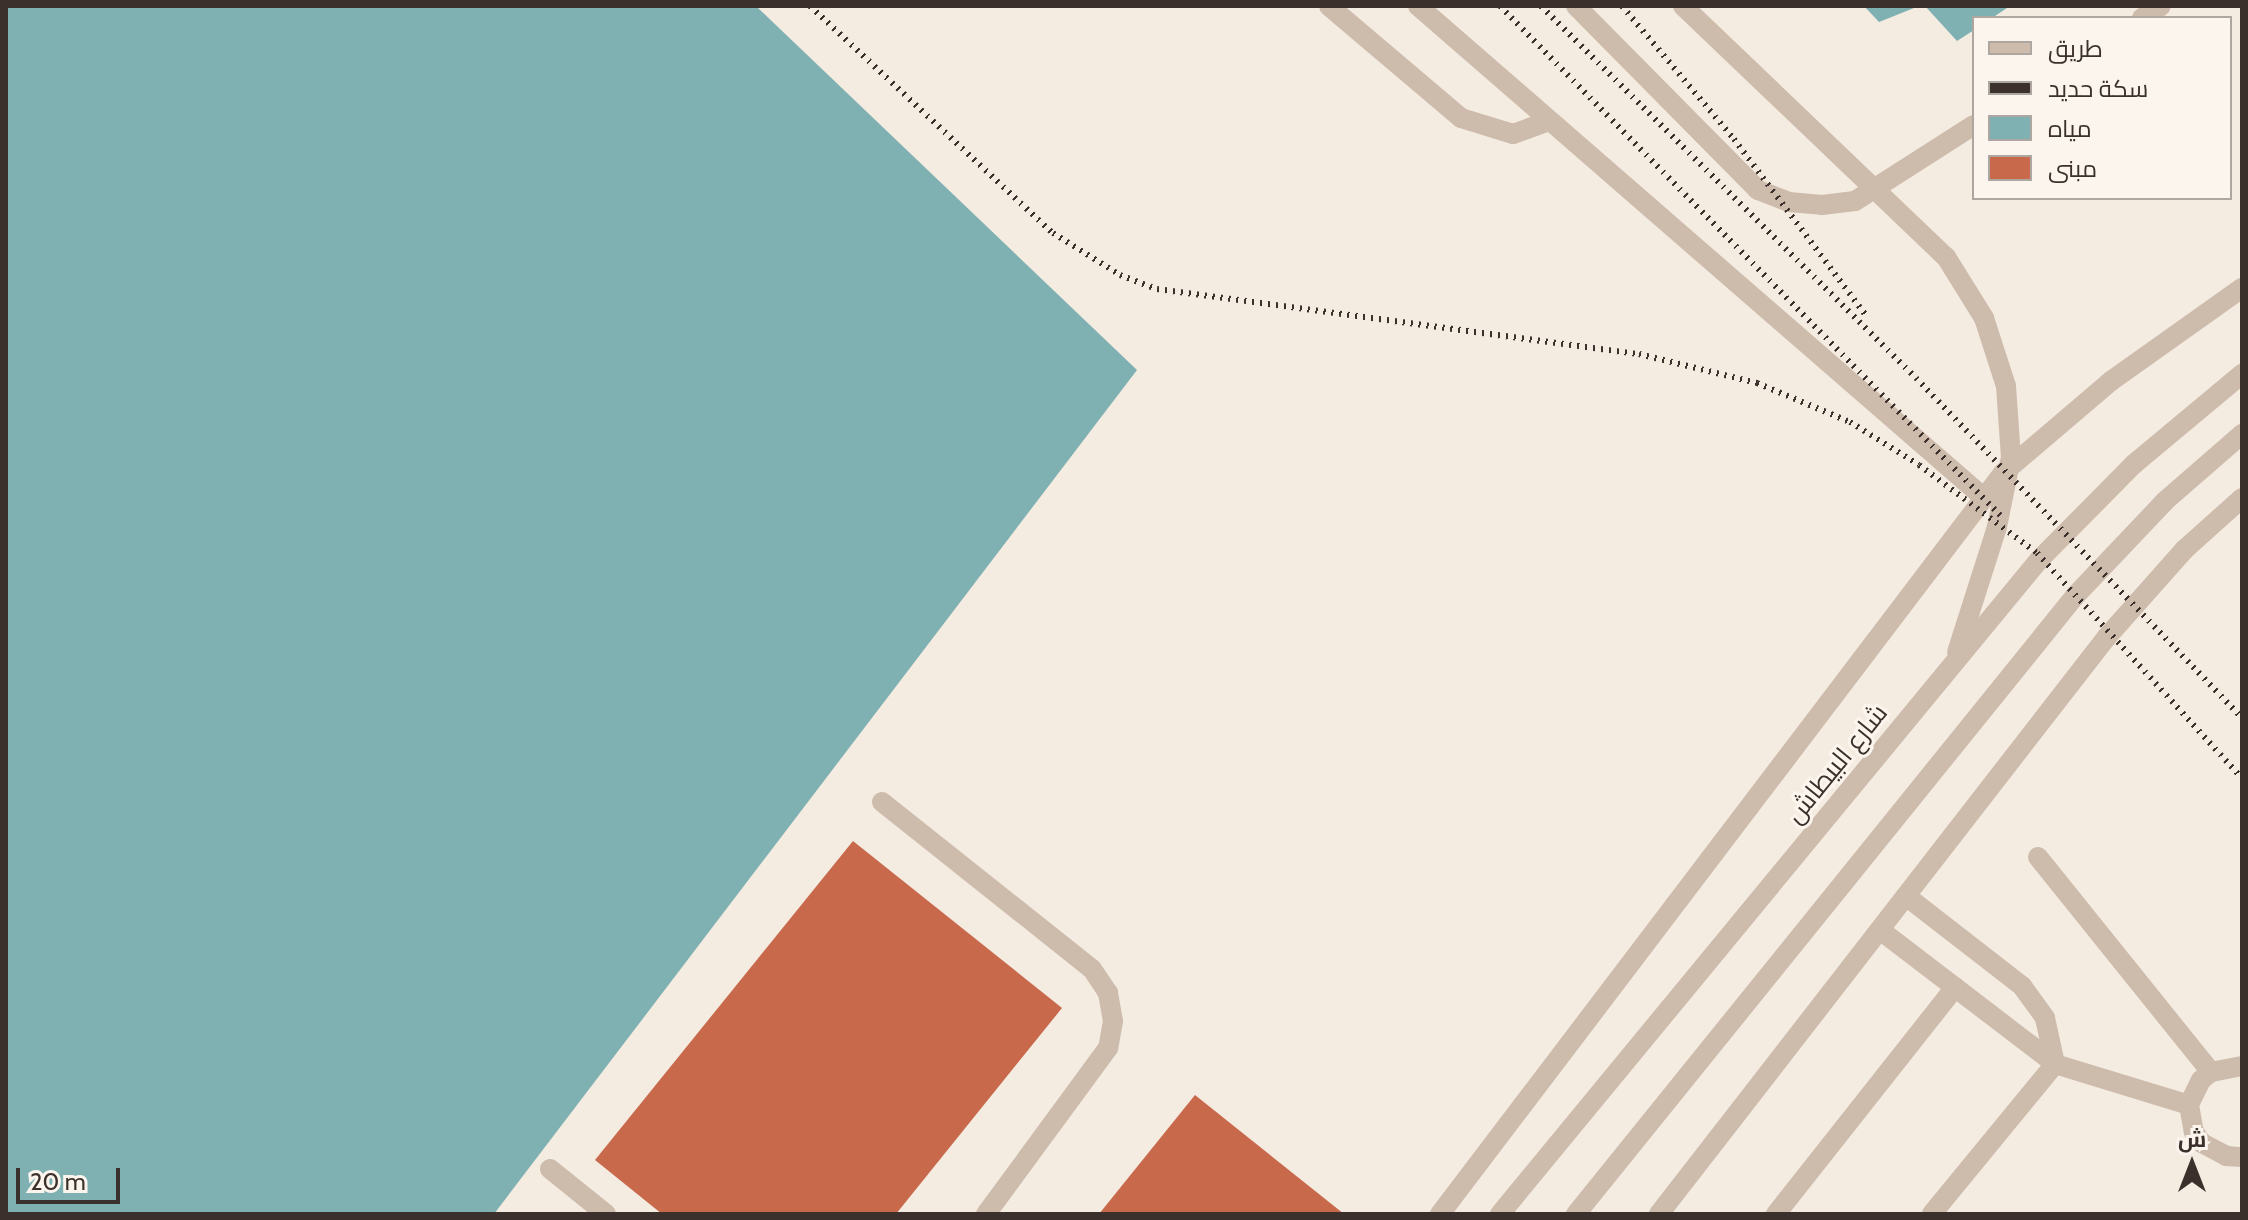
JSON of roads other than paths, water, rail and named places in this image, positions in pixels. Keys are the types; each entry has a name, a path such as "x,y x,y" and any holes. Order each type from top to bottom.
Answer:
{"street":[{"path":"1329,6 1461,118 1513,134 1546,122"},
{"path":"1418,6 1546,122 1983,497"},
{"path":"1576,6 1758,190 1789,202 1855,201 1972,126"},
{"path":"1683,6 1946,257 1984,318 2006,386 2011,457 1997,527 1954,664"},
{"path":"1440,1214 2003,473 2111,381 2242,288"},
{"name":"شارع البيطاش","path":"1500,1214 2039,560 2124,475 2242,374"},
{"path":"1576,1214 2075,596 2165,501 2242,434"},
{"path":"1659,1214 2106,638 2184,550 2242,498"},
{"path":"882,802 1092,969 1108,993 1113,1021 1108,1048 986,1214"},
{"path":"2038,857 2211,1072"},
{"path":"1906,896 2022,986 2045,1018 2055,1064"},
{"path":"1880,930 2055,1064 2189,1105"},
{"path":"1776,1214 1955,987"},
{"path":"1932,1214 2055,1064"},
{"path":"2242,1066 2211,1072 2189,1105 2194,1132 2202,1143 2226,1156 2242,1157"},
{"path":"550,1169 606,1214"}],"water":[{"path":"6,6 756,6 1137,370 494,1214 6,1214"},
{"path":"1864,6 1919,6 1879,22"},
{"path":"1925,6 2010,6 1995,16 1972,16 1972,31 1957,41"}],"railway":[{"path":"810,6 1053,233 1120,275 1157,289 1639,354 1757,383 1850,422 1919,465 2037,553 2242,778"},
{"path":"1500,6 2002,517"},
{"path":"1541,6 1916,378 2242,718"},
{"path":"1622,6 1734,139 1865,314"}]}
